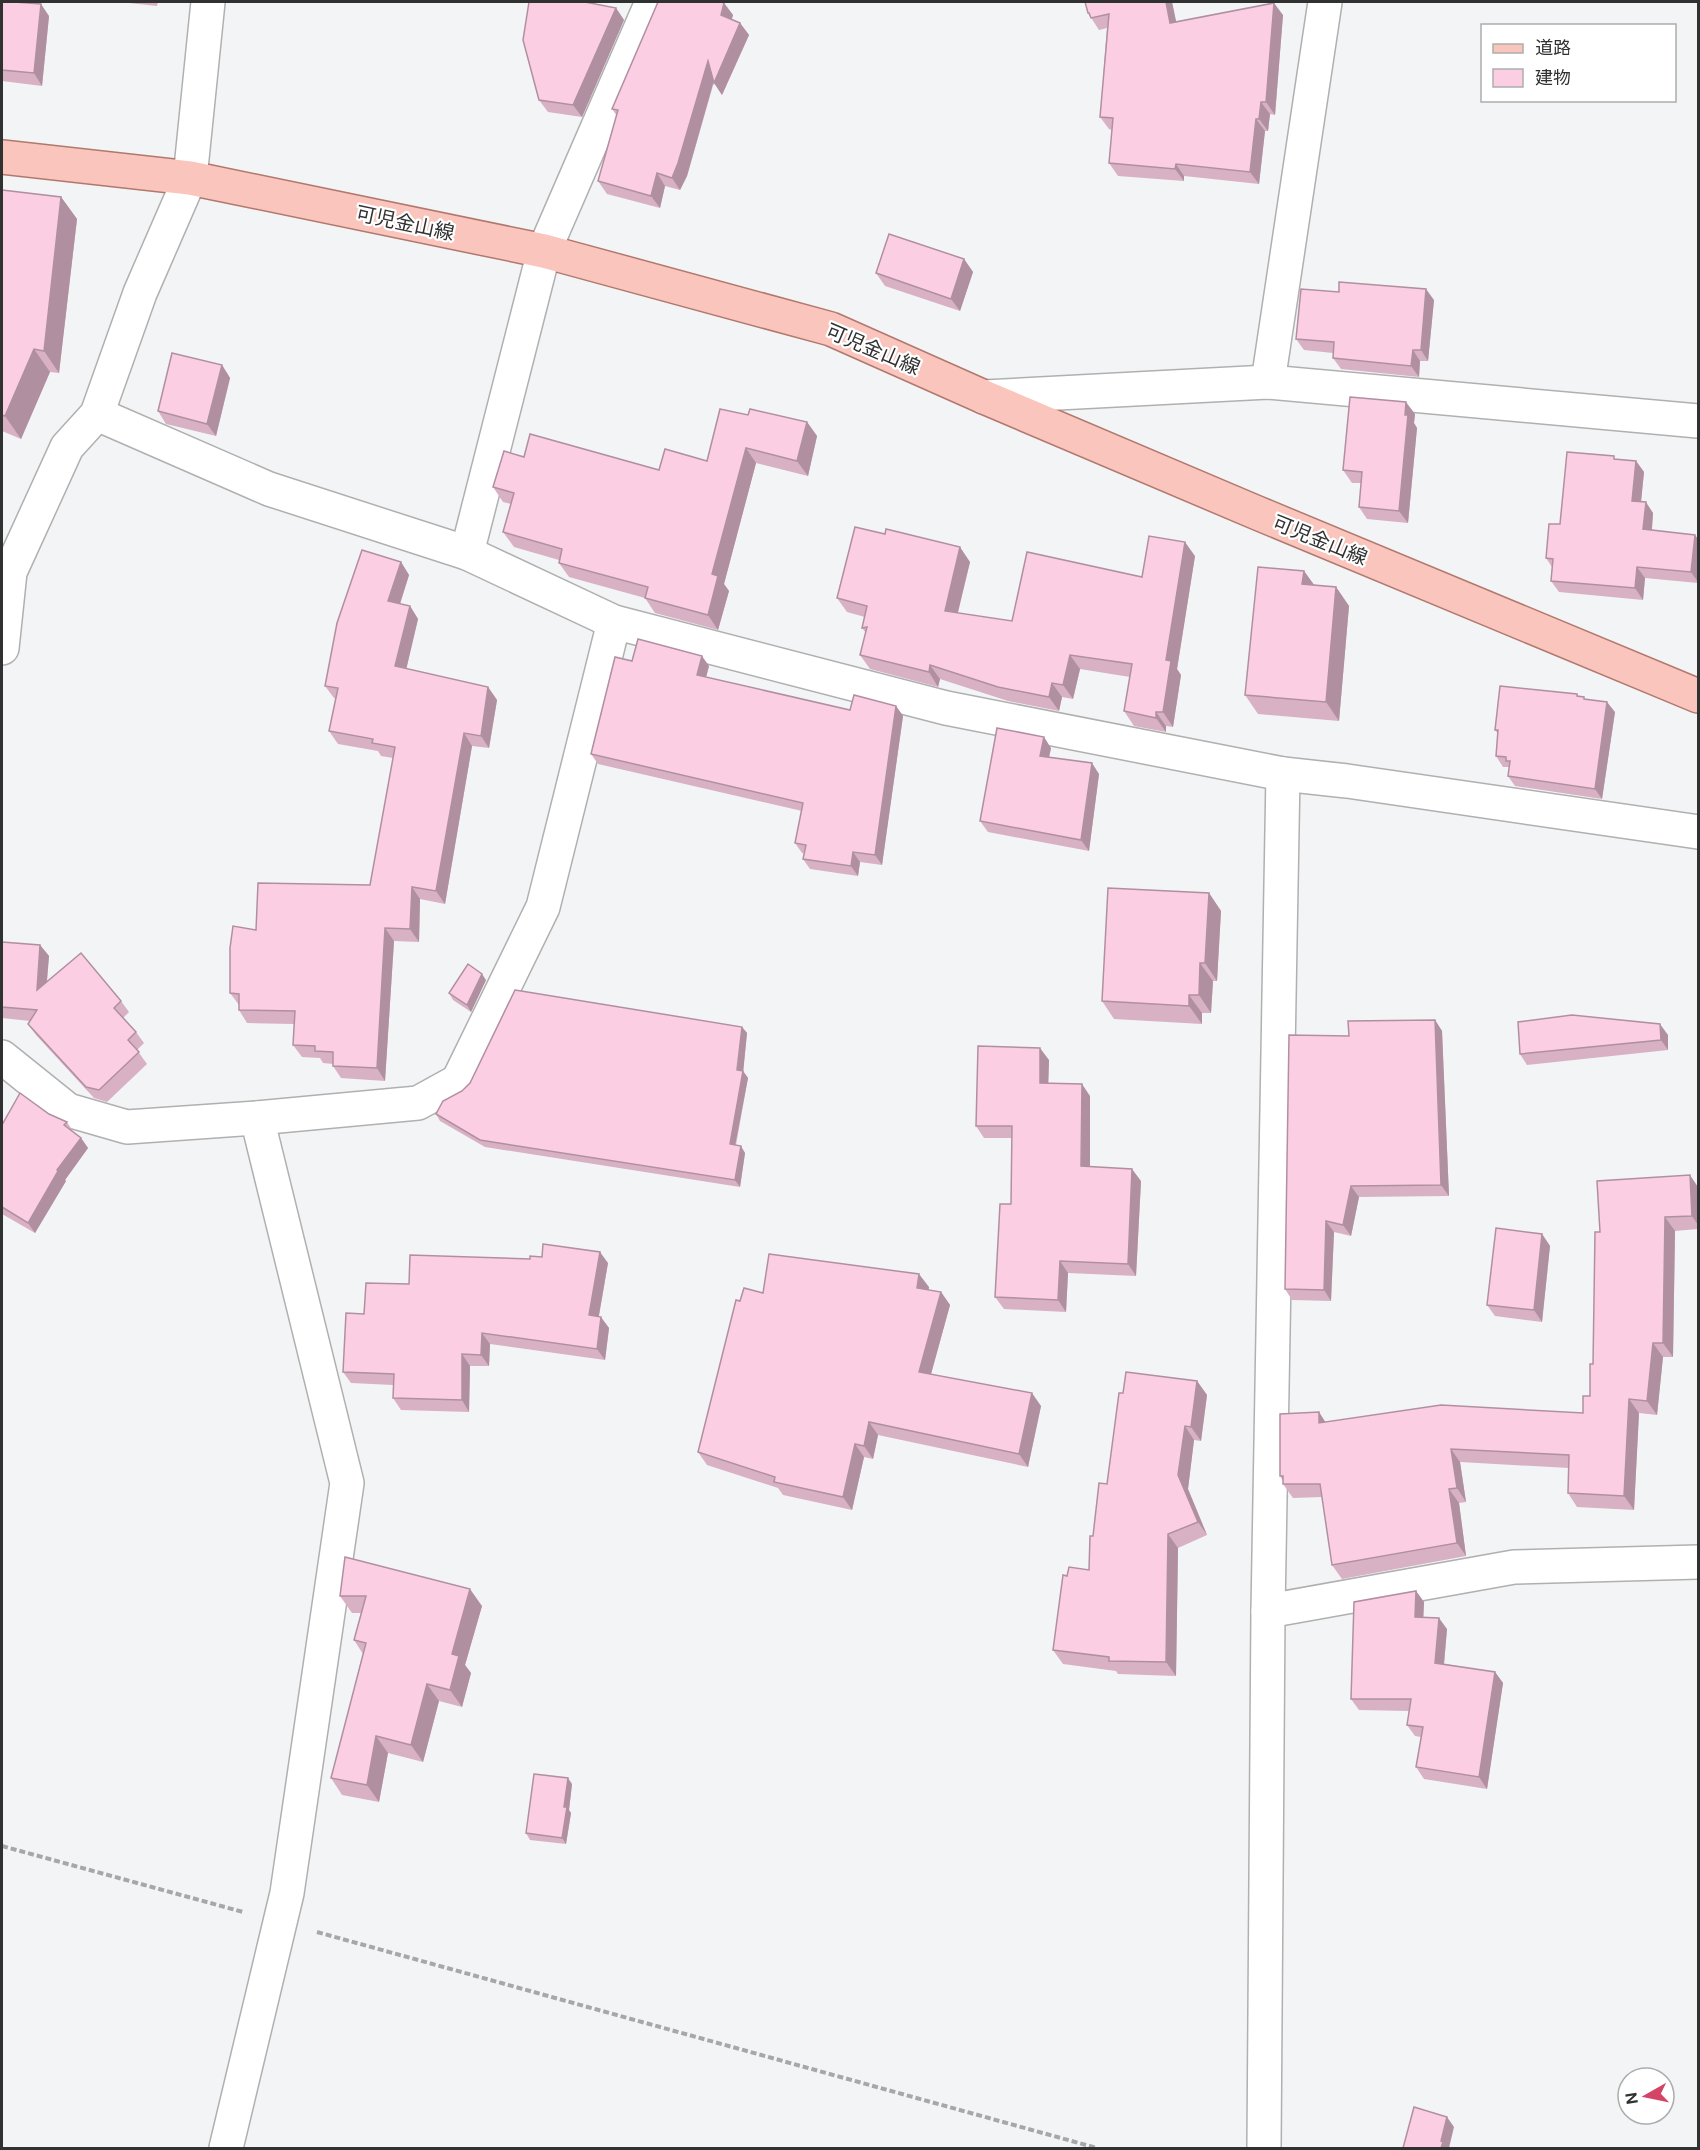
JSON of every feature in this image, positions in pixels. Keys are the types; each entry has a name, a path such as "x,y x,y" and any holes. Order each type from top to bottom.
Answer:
{"main road":[{"name":"可児金山線","path":"2,157 190,178 544,251 831,328 984,397 1698,696"}],"street":[{"path":"2,648 10,572 67,447 97,414 140,293 190,178 208,2"},
{"path":"467,553 544,251 652,2"},
{"path":"1268,382 1324,2"},
{"path":"984,397 1268,382 1698,422"},
{"path":"97,414 269,489 467,553 614,622 946,708 1283,774 1347,781 1698,832"},
{"path":"2,1057 68,1110 127,1127 418,1103 458,1081 543,907 614,622"},
{"path":"1264,2148 1268,1611 1283,774"},
{"path":"226,2148 287,1893 347,1483 257,1118"},
{"path":"1268,1611 1514,1567 1698,1562"}],"path":[{"path":"2,1846 1097,2148"}],"building":[{"path":"2,2 41,4 34,73 2,70"},
{"path":"529,2 585,2 616,8 573,105 539,100 523,40"},
{"path":"658,2 722,2 724,3 721,15 740,23 714,83 708,61 672,178 657,173 651,196 598,181 618,110 612,109"},
{"path":"1085,2 1166,2 1170,23 1274,3 1266,102 1261,102 1259,119 1256,119 1250,172 1176,164 1175,169 1109,163 1113,118 1100,117 1109,14 1091,18"},
{"path":"2,190 61,197 44,351 34,349 5,416 2,415"},
{"path":"889,234 964,259 951,299 876,273"},
{"path":"1339,282 1426,289 1421,350 1413,350 1411,366 1333,358 1334,342 1296,339 1301,289 1339,292"},
{"path":"172,353 222,365 207,424 158,411"},
{"path":"1350,397 1406,402 1405,415 1408,415 1399,511 1359,507 1362,472 1343,470"},
{"path":"720,409 748,415 750,409 807,422 797,461 746,448 712,574 718,576 708,615 645,598 648,587 559,563 562,549 503,532 514,493 493,487 504,451 524,457 530,434 659,470 665,449 707,461"},
{"path":"1567,452 1614,456 1614,459 1636,461 1632,501 1646,502 1643,529 1695,535 1691,572 1637,567 1635,588 1551,581 1553,559 1546,558 1549,524 1560,524"},
{"path":"855,527 885,534 886,529 960,547 945,611 1012,621 1027,552 1142,577 1149,536 1185,542 1166,660 1171,661 1163,712 1156,712 1156,718 1124,711 1132,664 1070,655 1063,685 1052,683 1049,697 998,687 930,665 929,672 860,655 867,627 862,628 867,606 837,598"},
{"path":"362,550 401,562 388,601 410,606 395,666 488,687 481,736 464,733 436,891 412,887 410,929 385,928 377,1068 333,1066 333,1052 315,1051 315,1046 293,1045 295,1011 239,1010 239,994 230,993 230,948 233,926 256,930 258,883 370,885 395,747 372,743 373,739 329,731 338,688 325,686 337,623"},
{"path":"1258,567 1304,571 1302,584 1336,587 1326,702 1245,695"},
{"path":"638,639 702,656 697,675 850,710 854,695 896,706 875,855 853,852 851,866 803,859 806,845 795,843 803,803 591,754 615,657 632,661"},
{"path":"1500,686 1577,694 1584,699 1607,702 1595,789 1508,776 1510,761 1506,761 1506,757 1496,756 1498,730 1495,730"},
{"path":"997,728 1044,737 1040,756 1092,763 1081,840 980,821"},
{"path":"1108,888 1209,893 1205,963 1200,963 1199,995 1189,995 1189,1006 1102,1001"},
{"path":"2,942 40,945 37,990 81,953 121,1001 114,1008 136,1032 128,1040 139,1052 99,1090 86,1087 28,1024 37,1010 2,1007"},
{"path":"468,964 482,974 467,1005 449,993"},
{"path":"515,990 742,1027 737,1070 743,1071 730,1144 741,1146 735,1180 480,1140 436,1114 443,1101 462,1091 470,1083"},
{"path":"1572,1015 1660,1024 1661,1040 1520,1054 1518,1022"},
{"path":"1435,1020 1441,1185 1351,1186 1343,1225 1326,1221 1324,1290 1285,1289 1289,1035 1349,1036 1348,1021"},
{"path":"978,1046 1040,1048 1040,1083 1082,1084 1081,1166 1132,1169 1128,1264 1060,1261 1058,1300 995,1297 1000,1204 1011,1204 1012,1126 976,1126"},
{"path":"20,1093 49,1114 67,1122 64,1125 81,1138 57,1170 28,1223 2,1207 2,1125"},
{"path":"1690,1175 1692,1216 1665,1217 1663,1343 1653,1343 1647,1401 1629,1399 1624,1496 1568,1493 1569,1455 1451,1449 1457,1488 1449,1489 1457,1543 1332,1565 1320,1484 1283,1484 1283,1476 1280,1476 1280,1414 1319,1412 1319,1423 1441,1405 1583,1413 1583,1396 1590,1396 1590,1364 1593,1364 1595,1232 1600,1232 1597,1181"},
{"path":"1496,1228 1542,1234 1534,1310 1487,1305"},
{"path":"543,1244 600,1252 589,1315 601,1317 597,1349 482,1333 481,1355 462,1354 462,1400 393,1398 394,1374 343,1372 346,1313 364,1314 366,1283 409,1284 410,1255 530,1259 530,1256 542,1257"},
{"path":"769,1254 919,1274 917,1288 941,1292 919,1372 1032,1393 1019,1454 869,1422 864,1446 855,1444 843,1497 774,1482 775,1477 698,1452 736,1300 740,1301 744,1288 763,1293"},
{"path":"1126,1372 1197,1381 1191,1427 1185,1426 1178,1475 1198,1522 1168,1534 1166,1662 1109,1661 1109,1657 1053,1650 1063,1575 1067,1576 1069,1567 1089,1570 1090,1536 1093,1536 1099,1483 1107,1484 1119,1393 1123,1393"},
{"path":"345,1557 470,1589 452,1654 459,1656 450,1690 427,1684 411,1745 376,1736 367,1785 331,1778 366,1643 354,1640 366,1596 340,1596"},
{"path":"1416,1591 1415,1617 1439,1618 1435,1663 1495,1672 1479,1777 1416,1767 1423,1727 1407,1725 1411,1699 1351,1699 1354,1602"},
{"path":"534,1774 568,1778 564,1807 567,1807 562,1838 526,1833"},
{"path":"1414,2107 1447,2117 1441,2148 1403,2148"}]}
